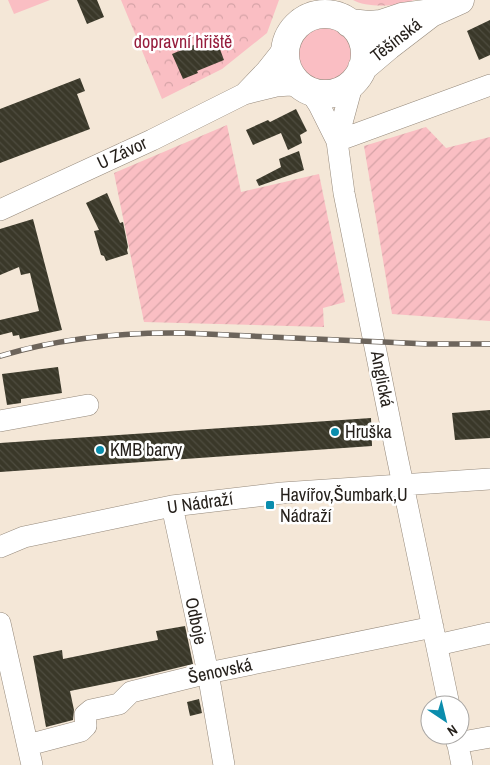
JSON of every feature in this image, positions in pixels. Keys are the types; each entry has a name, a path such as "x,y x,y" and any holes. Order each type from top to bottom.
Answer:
{"main road":[{"path":"289,39 301,22 312,16 336,13 358,32 363,43 364,55 357,75 344,89 335,93 323,94 306,89 293,79 285,58 289,39 298,12 298,0"},
{"name":"Těšínská","path":"357,75 388,46 431,13 460,0"},
{"name":"Těšínská","path":"336,13 369,25 381,24 402,17 431,13"}],"street":[{"name":"U Závor","path":"244,94 266,71 289,39"},
{"name":"Anglická","path":"337,141 357,75"},
{"name":"U Závor","path":"0,210 152,140 244,94 276,86 290,85 306,89"},
{"path":"337,141 490,86"},
{"name":"Anglická","path":"306,89 319,105 337,141 344,193 448,695"},
{"path":"0,422 88,405"},
{"name":"U Nádraží","path":"0,547 24,537 172,506 282,493 490,479"},
{"name":"Odboje","path":"172,506 208,673 224,765"},
{"path":"0,623 30,755"},
{"name":"Šenovská","path":"30,755 80,731 86,726 85,715 91,710 119,704 131,692 208,673 435,636 490,634"},
{"path":"470,738 490,737"},
{"path":"457,745 462,765"}],"green space":[{"path":"8,0 50,0 14,14"},
{"name":"dopravní hřiště","path":"121,0 279,0 267,33 222,69 162,99"},
{"path":"353,0 414,0 383,6 359,3"},
{"path":"325,24 336,26 349,37 354,53 352,64 341,77 325,82 314,80 301,69 296,53 298,42 309,29"},
{"path":"227,125 241,192 319,174 345,302 323,308 324,327 144,322 114,173"},
{"path":"426,127 446,148 490,137 490,321 392,314 364,146"}],"building":[{"path":"77,0 97,0 104,17 87,24"},
{"path":"490,20 490,55 479,60 467,31"},
{"path":"215,36 224,60 183,79 172,54"},
{"path":"80,78 85,91 77,94 90,129 0,163 0,109"},
{"path":"296,109 307,131 300,135 302,143 288,150 281,133 253,145 246,130 268,120 270,122"},
{"path":"299,151 304,170 259,186 256,180 281,167 279,159"},
{"path":"107,193 120,223 123,222 128,254 106,261 104,256 101,255 94,231 99,230 86,203"},
{"path":"33,219 62,330 20,339 19,335 13,336 12,332 0,335 0,320 39,311 30,273 21,275 19,267 0,275 0,229"},
{"path":"58,367 62,393 21,399 21,403 7,405 2,374"},
{"path":"490,410 490,438 455,440 452,413"},
{"path":"371,418 372,446 0,472 0,443"},
{"path":"185,626 193,664 70,691 74,710 73,720 46,727 33,656 62,650 63,659 158,640 156,631"},
{"path":"199,699 202,713 190,716 187,702"}],"railway":[{"path":"0,356 45,345 91,337 161,333 428,344 490,344"}],"place":[{"name":"Hruška","path":"335,432"},
{"name":"KMB barvy","path":"100,450"},
{"name":"Havířov,Šumbark,U Nádraží","path":"270,505"}]}
